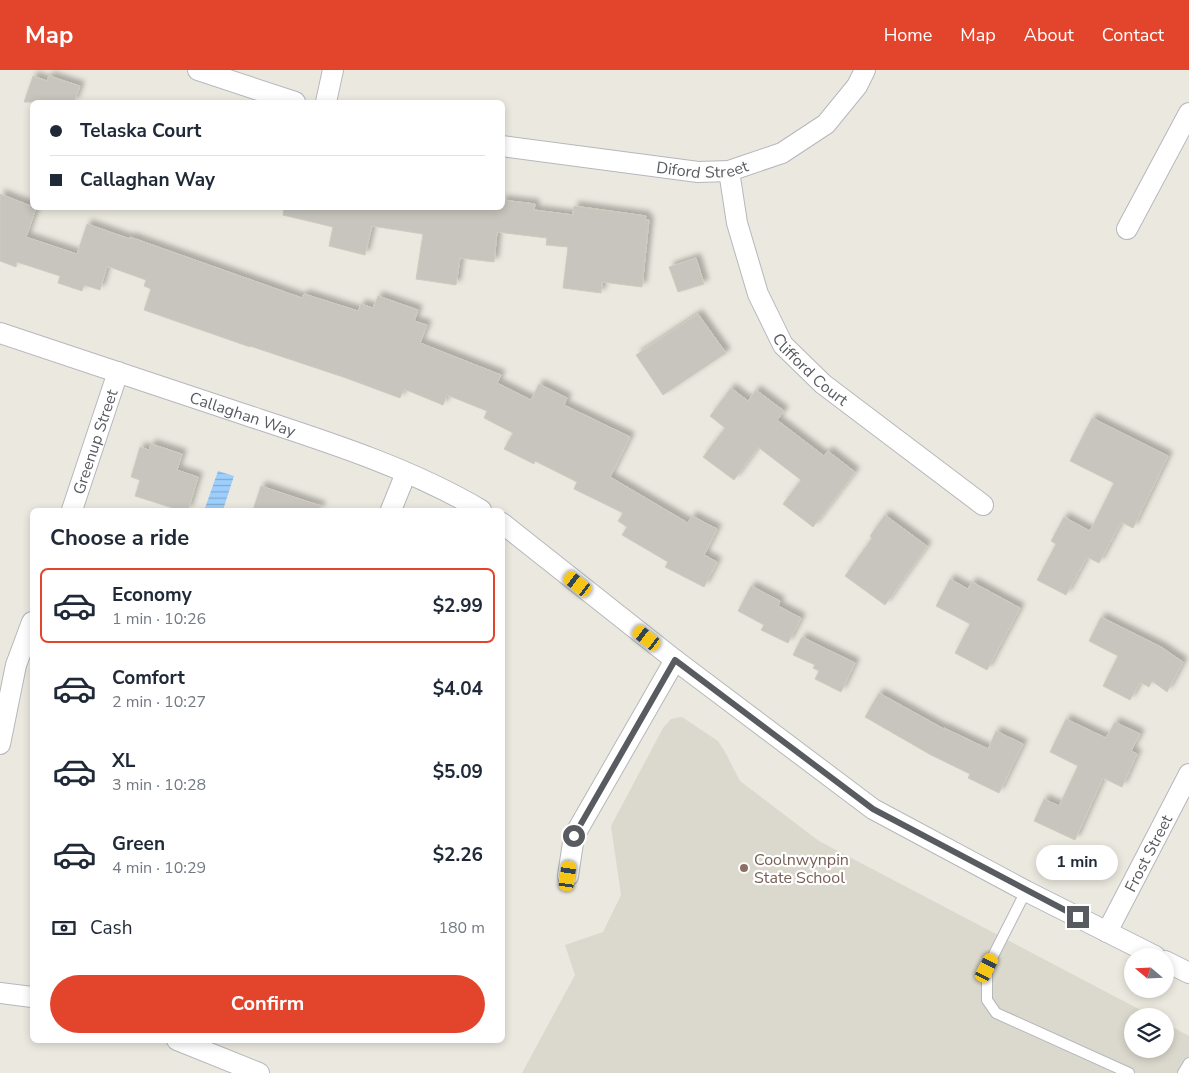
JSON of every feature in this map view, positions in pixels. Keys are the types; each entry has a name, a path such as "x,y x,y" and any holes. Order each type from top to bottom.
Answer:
{"street":[{"path":"198,70 289,100"},
{"path":"326,100 333,70"},
{"name":"Diford Street","path":"505,146 698,172 729,171 782,154 826,124 857,86 865,70"},
{"path":"1127,229 1189,113"},
{"name":"Clifford Court","path":"729,171 737,223 758,294 783,345 823,384 983,505"},
{"name":"Callaghan Way","path":"0,333 328,442 406,473 459,497 478,508"},
{"name":"Greenup Street","path":"73,508 118,372"},
{"path":"392,508 406,473"},
{"path":"505,525 675,660 873,809 1026,891 1139,948"},
{"path":"0,744 8,663 30,625"},
{"path":"568,876 574,836 675,660"},
{"name":"Frost Street","path":"1107,932 1189,774"},
{"path":"1174,966 1189,973"},
{"path":"0,993 30,997"},
{"path":"185,1043 260,1073"}],"lane":[{"path":"1026,891 987,968 987,1000 996,1013 1129,1073"},
{"path":"1184,1073 1189,1063"}],"shaded area":[{"name":"Coolnwynpin State School","path":"682,717 718,741 740,781 819,841 1137,1008 1124,1008 1124,1058 1174,1058 1174,1028 1189,1036 1189,1073 522,1073 575,975 565,945 603,932 621,895 611,826 663,728 671,719"}],"water":[{"path":"218,471 234,476 224,508 205,508"}],"building":[{"path":"33,76 47,81 49,76 80,86 75,100 30,100 30,102 24,102"},
{"path":"0,194 30,206 30,210 35,210 26,237 77,254 87,224 130,239 130,237 302,298 304,294 358,311 361,304 373,308 378,296 418,310 414,321 427,325 420,343 501,375 497,383 531,400 539,384 567,398 564,405 630,437 610,477 688,523 692,516 717,529 704,555 717,562 704,587 665,567 668,562 622,535 627,527 618,521 623,513 574,489 577,482 535,461 534,464 504,449 513,433 484,418 487,411 447,395 443,405 404,389 400,398 144,310 151,289 144,286 146,280 107,266 100,290 84,285 82,291 58,283 60,276 17,262 16,267 0,261"},
{"path":"505,200 535,204 534,210 573,215 574,206 646,216 645,220 649,220 642,287 602,282 601,293 563,288 568,247 546,245 547,238 497,232 494,262 460,258 456,285 416,279 423,234 372,226 365,255 329,246 333,227 283,215 284,210 505,210"},
{"path":"696,258 704,284 678,292 669,267"},
{"path":"698,314 726,353 663,395 636,355"},
{"path":"731,388 748,401 756,390 784,411 777,420 824,456 828,451 855,472 813,527 783,504 801,480 758,447 734,480 703,457 725,428 710,416"},
{"path":"1092,418 1168,456 1133,528 1121,522 1099,563 1087,557 1066,595 1037,580 1056,544 1051,541 1064,517 1090,531 1114,483 1070,461"},
{"path":"151,444 182,454 177,470 198,477 189,508 173,508 135,496 140,480 131,477 140,447 149,450"},
{"path":"261,486 321,506 320,508 254,508"},
{"path":"885,515 927,546 885,605 845,576 872,538 870,536"},
{"path":"950,579 968,589 972,582 1020,608 987,670 955,653 970,624 936,606"},
{"path":"751,586 780,601 778,606 801,618 788,643 761,630 764,625 738,611"},
{"path":"1101,617 1161,647 1183,662 1167,692 1152,681 1149,687 1140,682 1130,700 1103,686 1118,656 1089,641"},
{"path":"802,637 855,663 841,692 815,679 819,671 813,668 815,665 793,655"},
{"path":"879,693 944,729 988,749 996,731 1023,744 999,793 968,778 970,774 931,755 865,717"},
{"path":"1066,719 1106,738 1115,722 1140,734 1131,751 1137,754 1122,787 1103,778 1075,840 1034,821 1044,799 1059,806 1078,766 1050,752"}],"place":[{"name":"Coolnwynpin State School","path":"744,868"}],"route":[{"path":"574,836 675,660 873,809 1078,917"}]}
